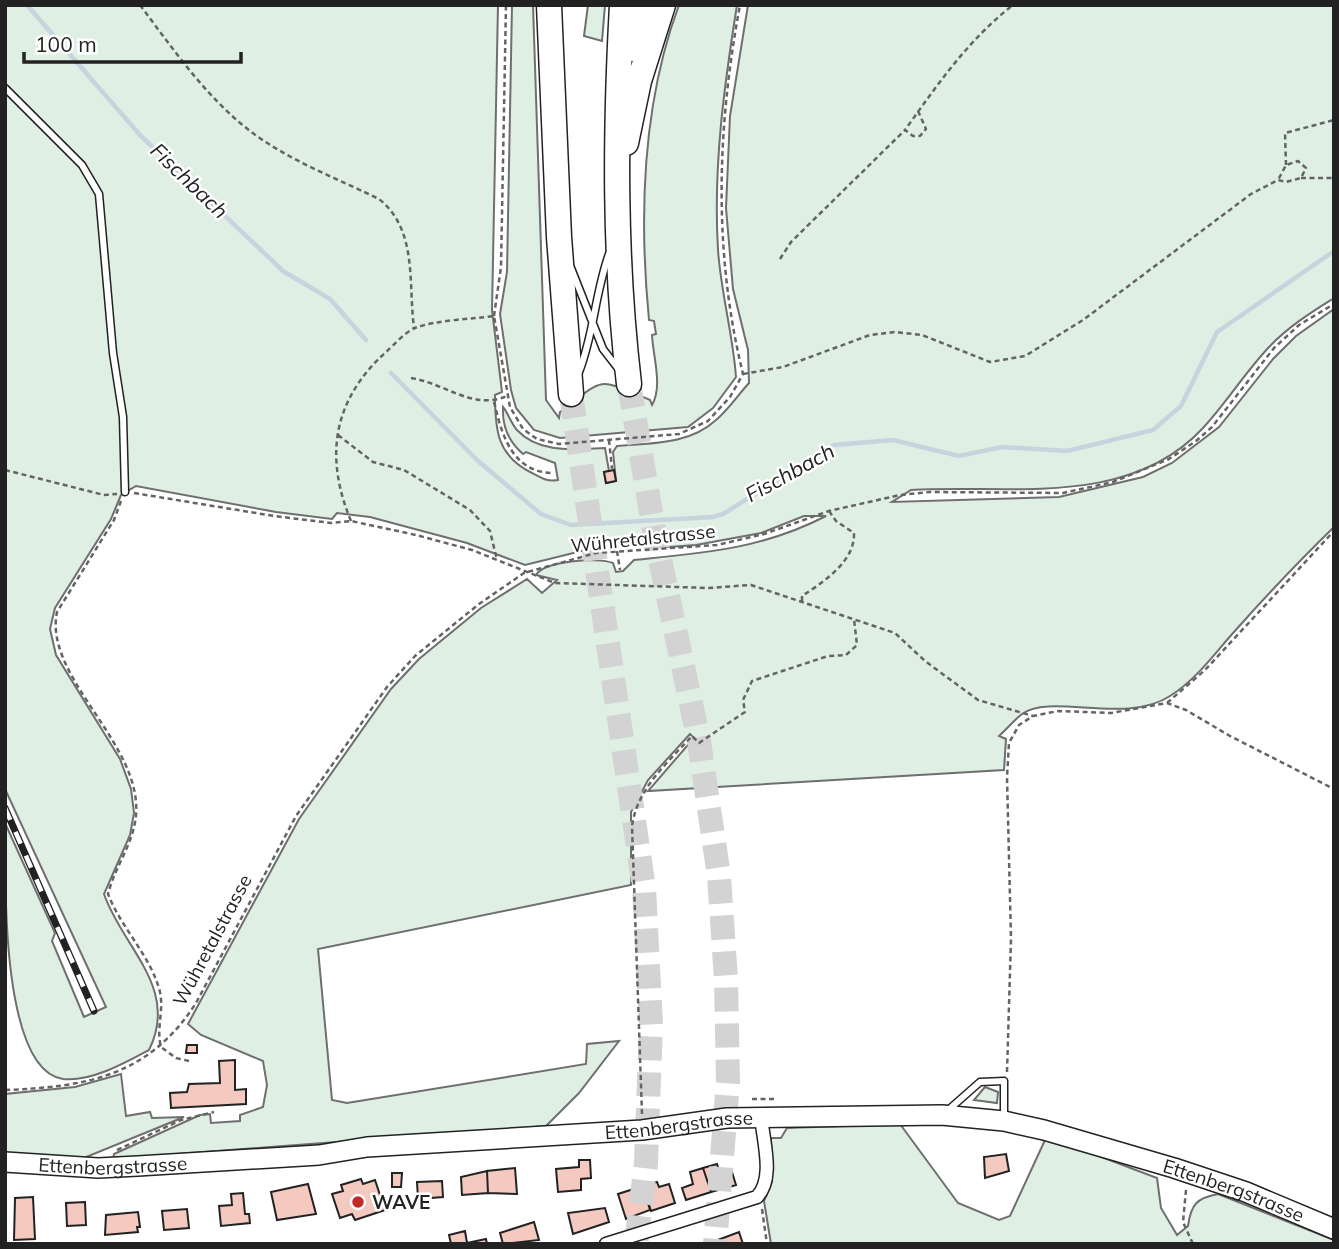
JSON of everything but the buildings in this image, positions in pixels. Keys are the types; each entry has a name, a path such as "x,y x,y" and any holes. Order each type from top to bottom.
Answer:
{"highway":[{"path":"549,5 559,237 571,394"},
{"path":"557,185 564,5"},
{"path":"622,5 615,126 615,192 620,308 629,384"},
{"path":"615,126 642,5"},
{"path":"615,192 639,81 663,5"}],"street":[{"name":"Ettenbergstrasse","path":"5,1162 98,1168 642,1130 761,1116 942,1115 1004,1121 1191,1173 1289,1209 1334,1229"},
{"path":"606,1244 757,1197 765,1188 767,1177 761,1116"}],"lane":[{"path":"5,88 82,165 99,194 113,353 123,417 125,492"},
{"path":"571,394 586,355 601,277 617,235"},
{"path":"559,237 603,349 629,384"},
{"path":"942,1115 981,1082 1004,1081 1004,1121"}],"path":[{"path":"140,5 178,56 251,131 286,153 379,199 391,208 407,238 414,328"},
{"path":"506,5 501,267 494,316 507,396 514,418 537,439 559,444 679,434 708,421 730,397 743,374 727,296 721,203 726,93 740,5"},
{"path":"780,259 791,242 905,130 971,42 1013,5"},
{"path":"905,130 913,136 920,135 926,129 924,118 918,111"},
{"path":"1278,180 1286,164 1285,133 1334,120"},
{"path":"1286,164 1298,161 1306,168 1301,178"},
{"path":"743,374 783,367 870,335 895,332 922,335 990,362 1025,356 1083,320 1251,194 1278,180 1334,178"},
{"name":"Wühretalstrasse","path":"5,1090 94,1079 131,1066 161,1047 179,1029 196,1003 296,816 387,687 415,656 479,604 524,573 577,556 717,545 764,534 829,511 873,500 930,492 1063,493 1141,472 1169,459 1196,441 1220,417 1274,348 1299,325 1334,304"},
{"path":"351,521 337,484 337,434 353,390 370,366 414,328 494,316"},
{"path":"411,378 479,402 494,402 507,396"},
{"path":"494,402 502,437 512,453 539,471 554,473"},
{"path":"337,434 373,462 404,470 470,510 490,531 497,560"},
{"path":"609,440 612,469"},
{"path":"5,470 104,495"},
{"path":"125,492 114,520 57,612 54,627 64,660 123,757 134,788 136,813 130,846 111,881 108,894 152,972 160,993 162,1011 158,1034 161,1047 176,1058 189,1061"},
{"path":"143,494 274,516 331,523 351,521 427,537 555,583 708,588 751,585 895,633 925,661 978,700 1032,716"},
{"path":"802,601 803,596 838,567 854,547 854,533 836,521 829,511"},
{"path":"1167,704 1205,670 1334,531"},
{"path":"617,551 620,570"},
{"path":"642,1130 632,826 635,810 645,789 692,736 699,743 745,712 743,700 752,681 828,656 846,655 857,645 854,619"},
{"path":"1004,1081 1008,1071 1011,939 1007,777 1009,743 1019,725 1032,716 1058,711 1111,713 1167,704 1186,710 1230,736 1334,789"},
{"path":"98,1168 101,1159 112,1152 181,1120 214,1112"},
{"path":"1191,1173 1186,1191 1184,1222 1193,1244"},
{"path":"757,1197 761,1204 767,1244"}],"green space":[{"path":"5,5 498,5 492,310 502,392 495,395 497,431 511,459 548,480 558,480 555,463 526,452 523,454 518,449 505,427 503,407 517,430 536,443 558,448 605,448 609,471 604,472 606,483 616,481 613,452 617,446 669,441 694,434 720,416 749,383 748,350 733,289 726,208 730,116 748,5 1334,5 1334,298 1277,339 1203,428 1173,454 1140,471 1103,482 1066,487 911,490 892,502 1059,497 1143,477 1172,463 1219,427 1273,359 1296,336 1334,309 1334,527 1179,690 1152,704 1132,708 1035,708 1022,714 999,736 1006,739 1004,770 648,791 694,738 690,734 648,780 631,812 631,885 318,949 332,1100 347,1103 586,1064 587,1044 619,1041 579,1093 546,1126 113,1159 114,1154 200,1115 210,1114 211,1123 240,1121 240,1115 263,1107 267,1085 263,1061 201,1035 188,1024 299,819 391,689 419,659 481,608 527,579 542,593 557,580 536,575 549,566 595,560 613,563 616,572 623,571 634,560 709,552 756,543 826,516 804,516 761,533 696,545 655,548 618,542 525,565 467,543 370,517 337,513 332,519 276,512 136,486 121,495 111,519 55,608 50,629 56,655 120,759 131,789 134,813 130,835 104,894 153,987 158,1007 157,1028 149,1050 96,1075 63,1079 42,1068 27,1043 10,968 5,884 5,823 55,933 52,941 84,1017 106,1007 5,789"},
{"path":"512,5 533,5 546,400 559,418 560,412 586,392 602,384 650,400 652,405 657,389 652,335 656,334 654,321 649,320 644,201 646,161 657,82 679,5 737,5 721,127 717,188 718,250 736,377 713,408 688,427 560,438 534,430 516,408 500,314 507,272"},
{"path":"588,5 605,5 602,41 584,36"},
{"path":"121,1074 126,1116 150,1112 152,1118 184,1117 79,1160 5,1154 5,1094 75,1087"},
{"path":"985,1087 998,1092 997,1103 974,1100"},
{"path":"900,1124 958,1203 999,1220 1010,1216 1045,1140 1091,1153 1157,1178 1161,1208 1177,1235 1188,1226 1196,1203 1218,1194 1334,1240 1334,1244 771,1244 764,1201 772,1182 771,1138 781,1138 787,1128"}],"waterway":[{"name":"Fischbach","path":"27,5 140,135 283,271 330,299 366,340"},
{"name":"Fischbach","path":"391,373 478,461 541,514 571,525 713,517 723,514 834,445 893,440 959,456 1002,447 1067,451 1153,430 1181,406 1217,332 1334,251"}],"tunnel":[{"path":"629,384 655,536 699,741 719,876 726,980 728,1082 715,1244"},
{"path":"571,394 644,888 651,1025 646,1163 636,1244"}],"railway":[{"path":"5,808 94,1011"}],"place":[{"name":"WAVE","path":"358,1202"}]}
